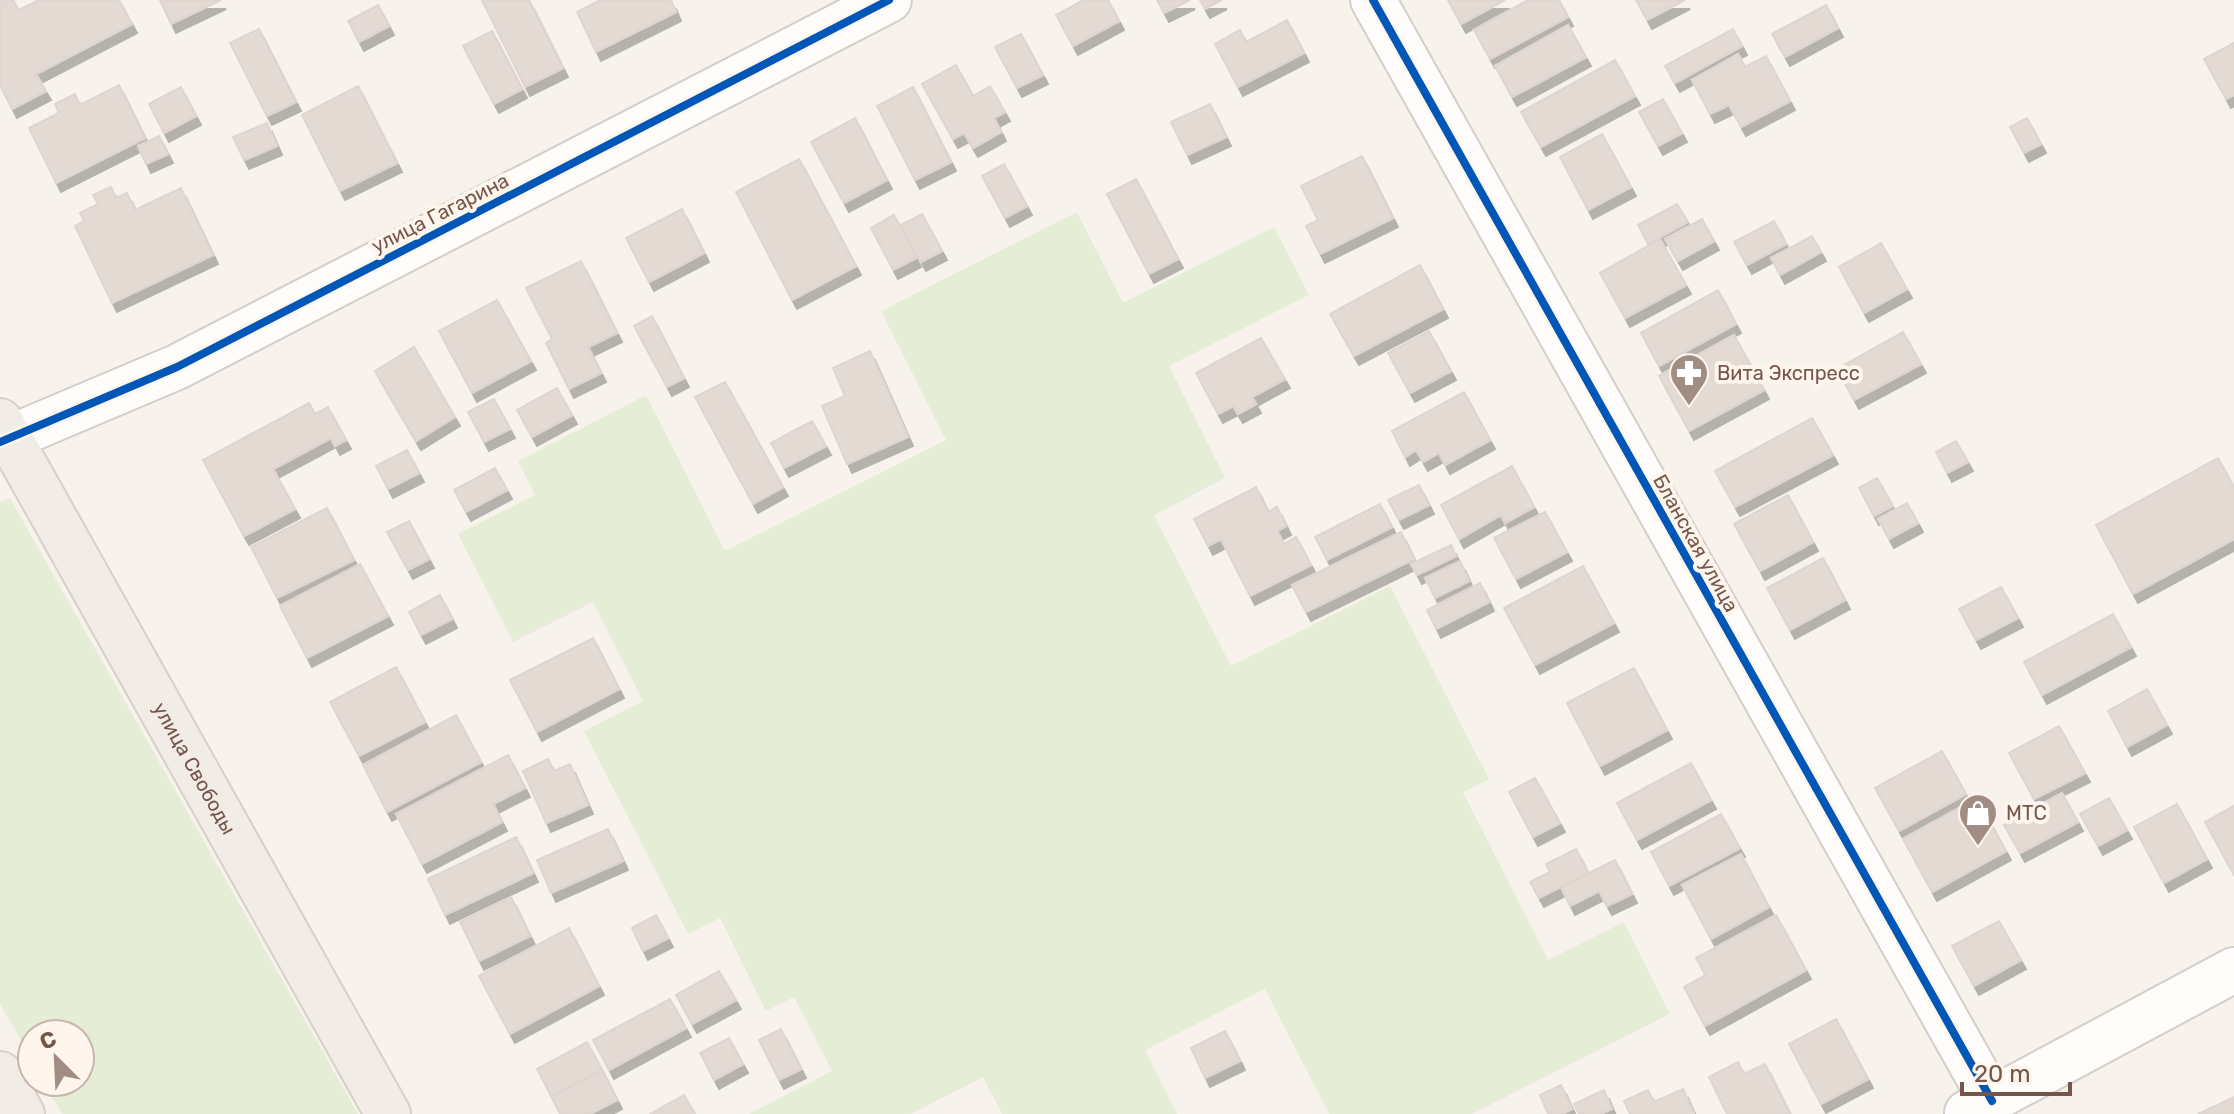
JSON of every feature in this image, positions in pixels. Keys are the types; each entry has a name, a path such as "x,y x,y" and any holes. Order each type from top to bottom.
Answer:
{"main road":[{"name":"улица Свободы","path":"3,433 388,1114"},
{"path":"0,1074 22,1114"}],"street":[{"name":"улица Гагарина","path":"3,433 177,367 889,0"},
{"name":"Бланская улица","path":"1373,0 1978,1108"},
{"path":"1978,1108 2234,970"}],"green space":[{"path":"1077,212 1123,303 1274,227 1309,295 1169,366 1225,478 1154,515 1231,666 1390,586 1489,779 1463,792 1548,960 1624,922 1670,1014 1472,1114 1329,1114 1265,989 1145,1050 1177,1114 1002,1114 983,1077 911,1114 749,1114 832,1071 794,997 766,1011 720,918 688,934 584,731 643,701 593,602 513,642 458,534 535,495 518,461 646,395 725,551 946,440 881,311"},
{"path":"10,498 358,1114 62,1114 53,1098 96,1098 96,1018 16,1018 16,1032 0,1004 0,502"}],"building":[{"path":"13,0 19,10 39,0 119,0 132,24 36,74 46,91 12,109 0,85 0,2"},
{"path":"160,0 221,0 171,24"},
{"path":"482,0 529,0 563,68 525,87"},
{"path":"600,0 671,0 676,12 596,52 577,12"},
{"path":"1084,0 1108,0 1119,21 1073,46 1056,15"},
{"path":"1157,0 1190,0 1164,13"},
{"path":"1200,0 1222,0 1205,9"},
{"path":"1448,0 1505,0 1461,24"},
{"path":"1528,0 1559,0 1568,17 1490,59 1474,30"},
{"path":"1636,0 1685,0 1647,20"},
{"path":"378,5 389,26 359,42 348,21"},
{"path":"1826,5 1838,28 1785,57 1772,34"},
{"path":"1287,20 1304,53 1238,87 1215,44 1240,30 1246,42"},
{"path":"1568,25 1586,57 1512,97 1495,66"},
{"path":"259,29 296,102 267,116 230,43"},
{"path":"1733,29 1742,46 1675,83 1665,66"},
{"path":"492,31 522,89 494,104 463,46"},
{"path":"1021,34 1043,75 1017,88 995,47"},
{"path":"2234,43 2234,95 2226,99 2204,59"},
{"path":"1738,54 1745,67 1766,56 1790,101 1741,127 1729,105 1710,114 1692,80"},
{"path":"1615,60 1635,96 1541,147 1521,112"},
{"path":"956,65 973,96 990,86 1005,112 994,118 1001,132 973,148 964,133 953,139 922,84"},
{"path":"119,85 145,138 56,183 29,128 59,113 55,104 75,94 80,105"},
{"path":"358,86 397,163 340,191 302,115"},
{"path":"181,87 196,116 164,133 149,104"},
{"path":"913,87 951,162 915,180 877,106"},
{"path":"1663,99 1682,133 1658,146 1639,112"},
{"path":"1210,104 1226,137 1187,155 1171,122"},
{"path":"855,118 887,180 844,203 811,142"},
{"path":"2027,118 2041,144 2024,153 2010,127"},
{"path":"267,123 277,146 244,160 233,137"},
{"path":"1602,134 1631,187 1588,210 1560,157"},
{"path":"159,136 168,154 146,164 138,146"},
{"path":"1362,156 1393,218 1320,254 1306,226 1318,220 1301,186"},
{"path":"799,159 856,266 792,300 736,192"},
{"path":"1004,164 1027,206 1005,218 982,176"},
{"path":"1136,179 1178,259 1149,274 1107,194"},
{"path":"111,187 116,198 127,193 135,210 181,188 213,255 112,303 75,226 84,221 80,213 98,204 93,195"},
{"path":"1677,204 1688,222 1648,244 1638,225"},
{"path":"682,209 704,253 649,282 626,238"},
{"path":"922,214 942,251 921,262 901,225"},
{"path":"894,215 916,258 893,270 871,228"},
{"path":"1702,219 1714,241 1678,261 1665,239"},
{"path":"1774,221 1786,244 1747,265 1734,242"},
{"path":"1812,236 1821,252 1780,275 1771,258"},
{"path":"1660,239 1686,285 1625,318 1600,273"},
{"path":"1881,243 1907,289 1864,313 1839,267"},
{"path":"581,261 617,333 588,347 601,373 569,389 546,343 552,339 526,288"},
{"path":"1420,265 1443,309 1354,356 1330,314"},
{"path":"1718,290 1736,324 1659,366 1641,333"},
{"path":"497,300 531,361 472,393 439,331"},
{"path":"652,316 684,378 667,387 634,326"},
{"path":"1429,331 1451,371 1410,393 1388,353"},
{"path":"1903,332 1921,364 1854,400 1837,369"},
{"path":"1734,335 1764,390 1689,431 1659,376"},
{"path":"1261,338 1285,379 1252,397 1256,404 1238,414 1233,406 1218,414 1196,373"},
{"path":"414,347 455,417 416,441 375,371"},
{"path":"870,351 908,437 847,464 822,406 845,396 833,368"},
{"path":"725,382 783,487 753,504 695,397"},
{"path":"557,388 572,415 532,437 517,410"},
{"path":"1464,392 1490,440 1445,465 1439,453 1423,462 1416,450 1405,457 1392,431"},
{"path":"494,399 510,429 484,442 468,412"},
{"path":"309,403 315,414 328,407 346,440 335,446 331,438 273,469 295,509 244,536 203,460"},
{"path":"1812,418 1833,455 1735,507 1715,471"},
{"path":"812,421 826,446 784,468 771,443"},
{"path":"1956,441 1968,462 1947,473 1936,452"},
{"path":"407,450 419,473 388,489 376,466"},
{"path":"2218,458 2234,487 2234,539 2133,594 2096,525"},
{"path":"1512,466 1534,507 1505,523 1501,515 1459,539 1441,505"},
{"path":"495,468 507,490 466,512 454,490"},
{"path":"1877,478 1893,506 1874,516 1859,488"},
{"path":"1419,485 1429,505 1399,520 1388,500"},
{"path":"1256,487 1268,512 1277,507 1286,526 1277,531 1284,544 1296,537 1311,565 1250,596 1221,539 1208,546 1194,519"},
{"path":"1788,495 1813,542 1760,571 1734,524"},
{"path":"1907,503 1918,523 1889,539 1878,519"},
{"path":"1380,504 1392,527 1327,560 1315,537"},
{"path":"327,508 354,560 277,598 251,547"},
{"path":"1545,512 1567,552 1516,579 1494,538"},
{"path":"409,521 429,559 408,570 387,532"},
{"path":"1401,532 1414,559 1306,612 1292,585"},
{"path":"1451,545 1456,556 1417,575 1411,564"},
{"path":"1823,558 1845,600 1790,630 1767,588"},
{"path":"1460,561 1469,581 1435,598 1425,578"},
{"path":"360,564 388,616 307,658 280,606"},
{"path":"1583,566 1614,623 1535,665 1504,608"},
{"path":"1480,583 1489,602 1436,629 1427,610"},
{"path":"2001,587 2018,618 1976,640 1959,609"},
{"path":"440,595 452,619 421,635 409,612"},
{"path":"2113,614 2131,647 2042,695 2024,662"},
{"path":"593,638 619,689 537,732 510,680"},
{"path":"396,667 425,722 359,756 330,702"},
{"path":"1634,668 1667,730 1600,766 1567,703"},
{"path":"2147,689 2167,725 2127,747 2108,711"},
{"path":"456,715 481,762 387,812 363,765"},
{"path":"2059,726 2085,773 2034,799 2009,753"},
{"path":"1942,751 1966,794 1899,831 1875,788"},
{"path":"508,755 525,788 493,804 502,822 422,864 396,814"},
{"path":"548,759 554,771 570,764 588,805 546,823 523,771"},
{"path":"1691,763 1711,800 1637,840 1617,803"},
{"path":"1535,778 1560,823 1533,837 1509,792"},
{"path":"2062,793 2078,822 2020,853 2004,825"},
{"path":"1977,798 2006,851 1932,892 1903,839"},
{"path":"2109,798 2127,830 2098,846 2080,814"},
{"path":"2177,804 2207,859 2164,883 2134,827"},
{"path":"2234,806 2234,875 2205,822"},
{"path":"1721,814 1740,848 1669,886 1651,852"},
{"path":"608,829 623,861 551,893 537,860"},
{"path":"516,837 533,873 445,915 428,879"},
{"path":"1576,849 1588,873 1539,898 1530,882 1550,872 1546,864"},
{"path":"1741,854 1769,907 1711,939 1682,885"},
{"path":"1615,860 1632,894 1607,906 1599,891 1570,906 1561,887"},
{"path":"511,897 530,936 479,961 460,922"},
{"path":"656,915 668,938 643,951 632,928"},
{"path":"1776,915 1806,970 1705,1026 1684,987 1706,975 1696,958"},
{"path":"1999,921 2021,960 1974,986 1952,946"},
{"path":"569,928 599,986 510,1034 479,976"},
{"path":"719,971 736,1000 692,1024 676,995"},
{"path":"670,999 686,1028 609,1070 593,1040"},
{"path":"1836,1019 1868,1079 1821,1104 1789,1044"},
{"path":"781,1029 801,1069 779,1080 759,1040"},
{"path":"1225,1031 1240,1061 1205,1078 1191,1048"},
{"path":"729,1038 743,1064 714,1080 700,1053"},
{"path":"587,1042 602,1070 551,1096 537,1069"},
{"path":"1738,1062 1744,1074 1765,1064 1790,1114 1727,1114 1709,1077"},
{"path":"602,1070 617,1100 590,1114 560,1114 551,1096"},
{"path":"1561,1085 1572,1109 1562,1114 1548,1114 1540,1095"},
{"path":"1683,1089 1694,1114 1630,1114 1624,1101 1648,1090 1654,1102"},
{"path":"1604,1090 1612,1109 1600,1114 1579,1114 1574,1104"},
{"path":"684,1095 695,1114 650,1114"},
{"path":"2234,1097 2234,1114 2198,1114"}],"cycle path":[{"path":"0,442 177,367 889,0"},
{"path":"1373,0 1992,1101"}],"place":[{"name":"Вита Экспресс","path":"1689,407"},
{"name":"МТС","path":"1978,847"}]}
